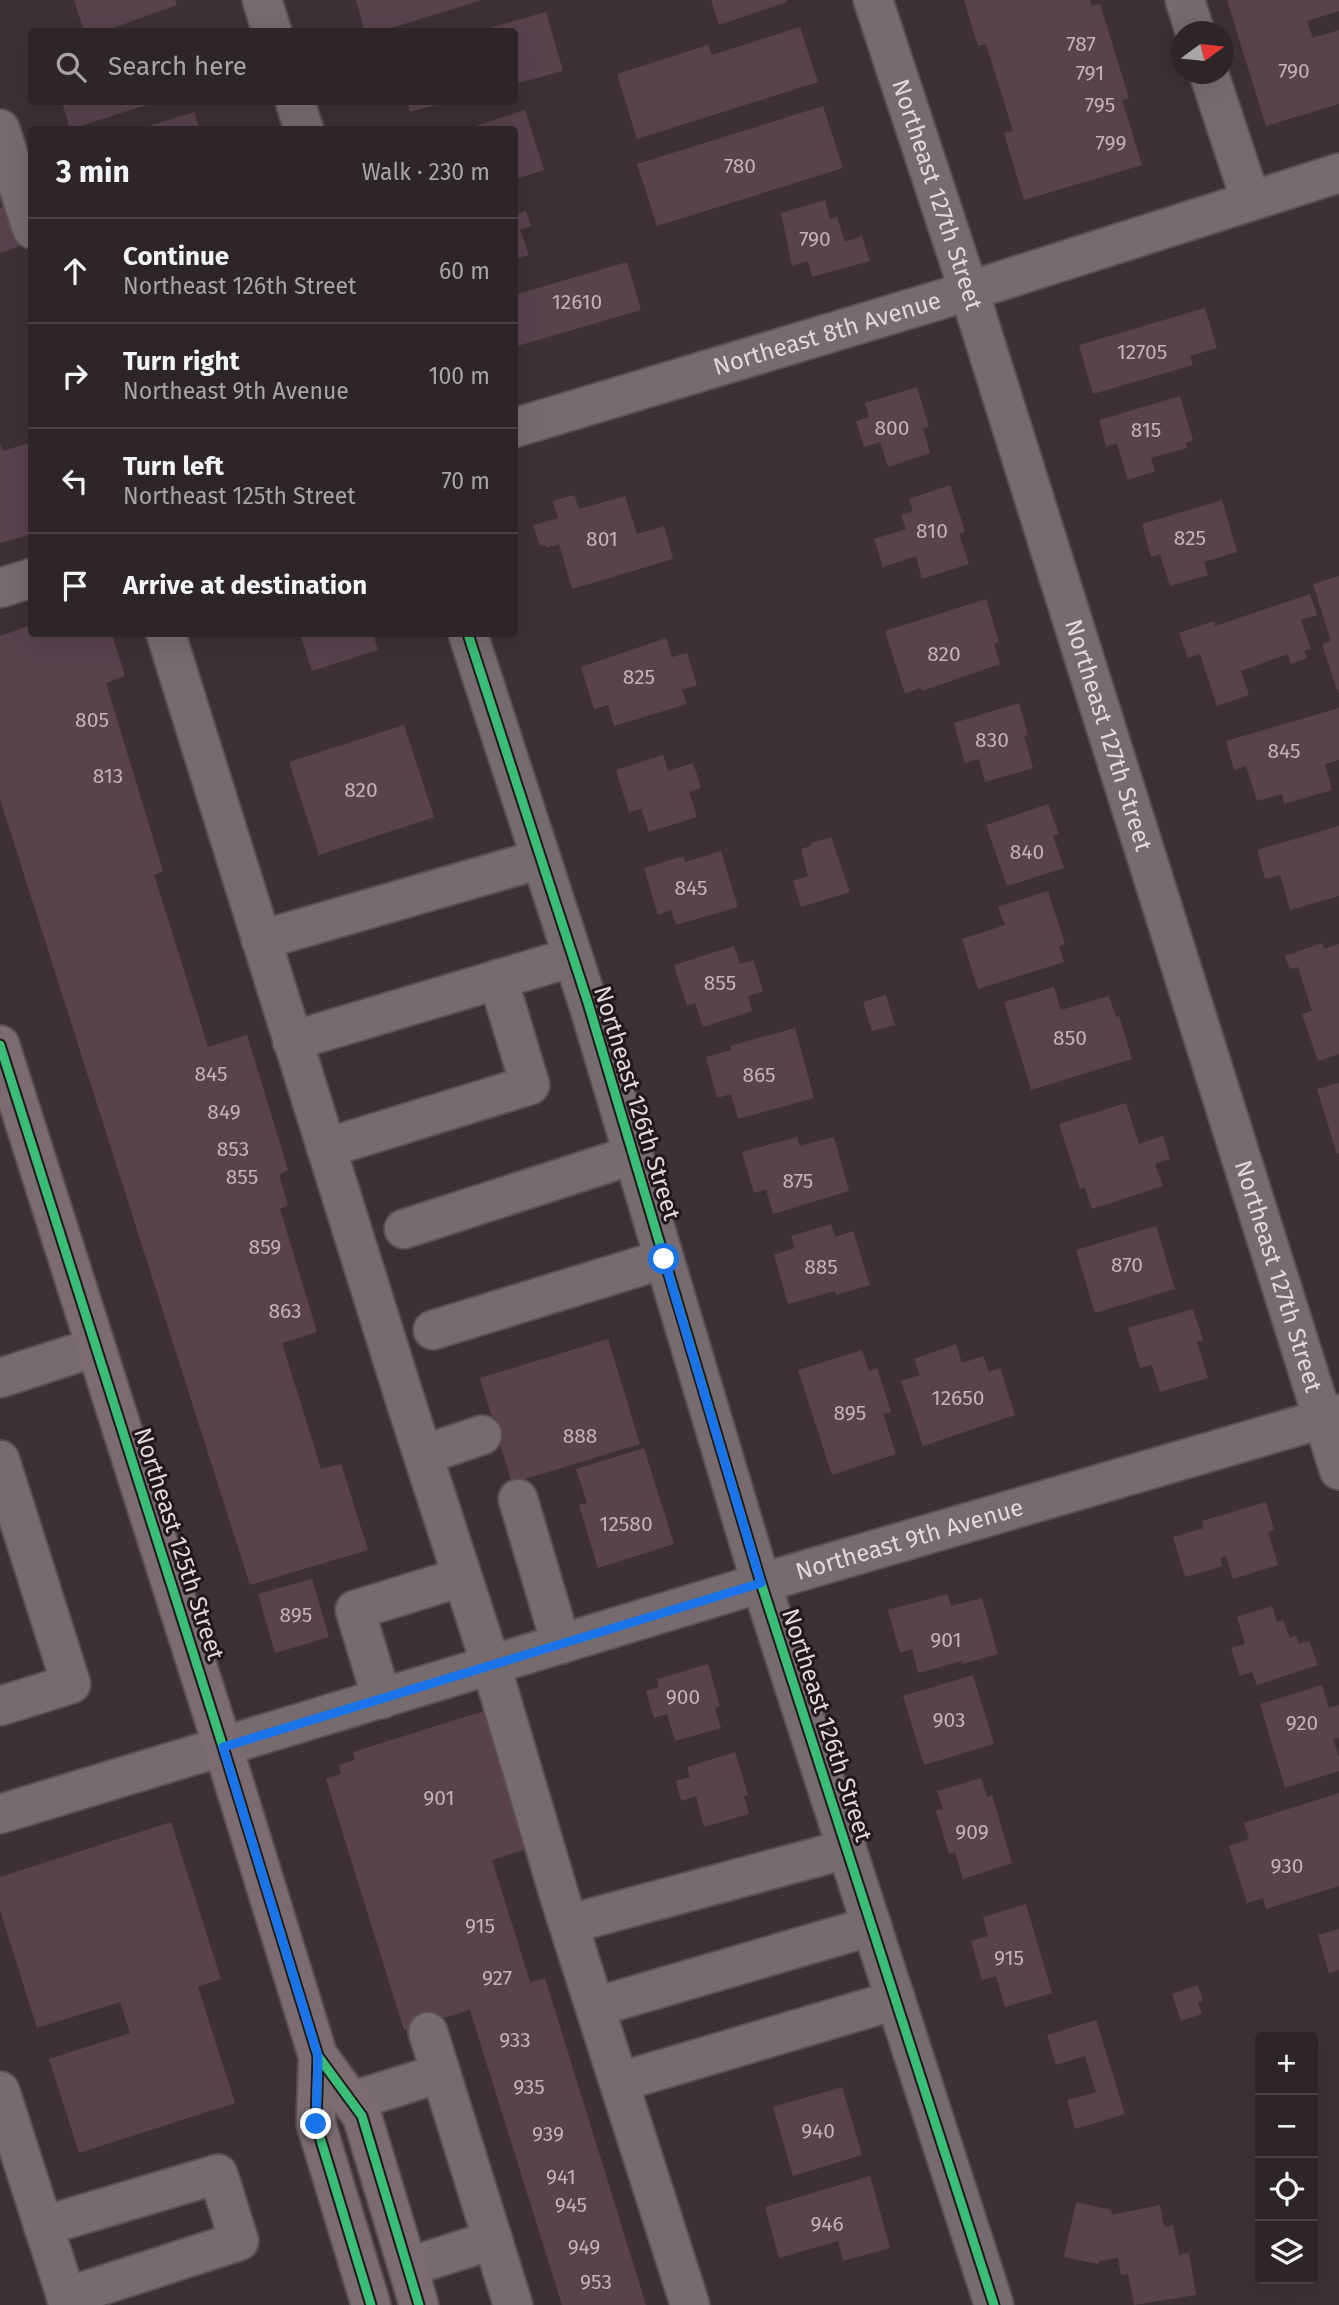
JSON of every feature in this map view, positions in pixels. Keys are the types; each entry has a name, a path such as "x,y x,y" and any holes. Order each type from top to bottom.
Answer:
{"main road":[{"name":"Northeast 125th Street","path":"0,1045 318,2056 316,2124 371,2305"},
{"name":"Northeast 125th Street","path":"318,2056 362,2116 419,2305"}],"street":[{"path":"262,0 271,28"},
{"name":"Northeast 127th Street","path":"873,0 969,290 1331,1417 1339,1470"},
{"path":"1185,0 1192,21"},
{"path":"1212,84 1251,201"},
{"path":"296,105 303,126"},
{"path":"0,129 28,216"},
{"name":"Northeast 8th Avenue","path":"518,427 969,290 1339,173"},
{"path":"0,588 28,579"},
{"path":"167,637 690,2305"},
{"name":"Northeast 126th Street","path":"469,637 573,957 761,1583 994,2305"},
{"path":"261,940 541,859"},
{"path":"292,1041 573,957"},
{"path":"326,1148 530,1085 498,979"},
{"path":"404,1229 633,1155"},
{"path":"433,1330 664,1259"},
{"path":"0,1378 96,1347"},
{"name":"Northeast 9th Avenue","path":"0,1814 761,1583 1331,1417"},
{"path":"423,1455 482,1435"},
{"path":"0,1460 71,1684 0,1706"},
{"path":"518,1499 561,1644"},
{"path":"382,1699 355,1610 462,1577"},
{"path":"569,1924 847,1849"},
{"path":"595,2007 872,1926"},
{"path":"619,2082 896,2000"},
{"path":"428,2032 513,2305"},
{"path":"352,2101 441,2073"},
{"path":"0,2091 43,2226 68,2301 239,2241 218,2174 43,2226"},
{"path":"408,2267 493,2241"}],"building":[{"path":"74,0 175,0 177,5 113,28 83,28"},
{"path":"356,0 479,0 391,28 364,28"},
{"path":"711,0 786,0 787,2 719,25"},
{"path":"964,0 1090,0 1092,6 1100,4 1129,98 1122,100 1142,165 1024,200 1004,133 1013,131 986,44 978,46"},
{"path":"1227,0 1339,0 1339,11 1307,21 1313,38 1339,30 1339,104 1266,126"},
{"path":"546,12 563,71 518,83 518,28 490,28"},
{"path":"800,27 818,82 637,139 617,74 708,45 712,55"},
{"path":"63,105 147,105 80,126 69,126"},
{"path":"408,105 436,105 410,112"},
{"path":"823,106 843,168 657,226 637,164"},
{"path":"525,110 544,170 518,179 518,126 475,126"},
{"path":"194,112 199,126 149,126"},
{"path":"825,200 830,219 837,217 845,242 862,236 870,261 812,277 808,261 792,266 781,213"},
{"path":"10,205 21,246 0,253 0,208"},
{"path":"526,211 531,226 520,230 529,255 518,259 518,214"},
{"path":"627,262 641,310 518,346 518,294"},
{"path":"1205,308 1217,348 1190,356 1193,365 1093,394 1079,345"},
{"path":"917,387 929,427 923,428 930,453 888,467 880,442 864,447 856,421 869,417 865,403"},
{"path":"1180,396 1193,440 1186,443 1187,448 1151,458 1155,471 1128,480 1117,444 1106,446 1099,420"},
{"path":"28,443 28,535 0,543 0,444 3,451"},
{"path":"950,485 965,532 959,534 969,564 922,579 916,556 883,567 874,539 906,529 901,515 913,511 909,499"},
{"path":"574,495 579,509 625,496 637,534 664,526 673,559 572,589 559,544 546,548 545,545 540,546 533,525 558,518 553,501"},
{"path":"1222,500 1237,552 1204,562 1208,575 1170,586 1160,554 1151,557 1142,524"},
{"path":"1339,576 1338,693 1322,644 1331,641 1313,584"},
{"path":"1310,594 1317,615 1301,620 1311,649 1304,651 1307,658 1291,664 1288,654 1241,671 1249,695 1217,706 1200,654 1188,658 1179,633 1214,621 1215,626"},
{"path":"986,599 999,642 994,644 1000,664 922,691 920,688 905,694 885,631"},
{"path":"28,626 28,637 113,637 125,676 106,683 163,871 154,875 208,1047 247,1035 288,1170 279,1175 288,1205 280,1209 317,1332 282,1343 321,1469 341,1464 368,1550 250,1585 0,799 0,636"},
{"path":"301,637 374,637 378,650 312,671"},
{"path":"666,638 672,657 687,653 697,685 682,690 687,704 614,726 608,705 594,709 581,667"},
{"path":"1019,703 1033,768 985,782 979,759 965,763 954,723"},
{"path":"1339,708 1339,760 1325,764 1332,790 1284,804 1282,794 1257,801 1246,766 1234,770 1226,741"},
{"path":"404,725 434,817 319,855 289,762"},
{"path":"663,755 668,771 693,763 701,788 689,792 697,817 649,832 641,809 629,812 616,770"},
{"path":"1048,804 1059,834 1053,836 1064,868 1007,886 986,825"},
{"path":"1339,826 1339,896 1290,910 1280,875 1265,879 1257,850"},
{"path":"831,837 850,892 801,907 793,881 808,876 801,849"},
{"path":"721,851 738,907 676,925 671,910 658,915 644,868 684,856 685,862"},
{"path":"1048,891 1065,944 1059,946 1064,962 978,989 962,939 1005,925 998,907"},
{"path":"1322,943 1324,949 1339,944 1339,1054 1318,1061 1302,1014 1312,1011 1298,967 1290,969 1285,956"},
{"path":"734,946 740,964 753,960 763,991 748,996 752,1011 703,1027 695,1003 687,1006 674,965"},
{"path":"1054,987 1061,1010 1109,996 1116,1017 1119,1016 1132,1059 1031,1090 1004,1002"},
{"path":"886,995 895,1025 872,1031 863,1002"},
{"path":"795,1028 814,1098 738,1119 731,1094 717,1098 706,1057 731,1050 730,1046"},
{"path":"1339,1083 1339,1153 1337,1154 1317,1089"},
{"path":"1126,1103 1139,1144 1163,1136 1170,1159 1155,1164 1163,1186 1092,1209 1085,1188 1080,1189 1059,1124"},
{"path":"797,1137 800,1146 834,1137 849,1191 773,1214 766,1189 754,1193 742,1152"},
{"path":"831,1224 835,1237 853,1231 870,1285 788,1304 774,1255 795,1248 791,1236"},
{"path":"1156,1226 1175,1289 1095,1313 1076,1250"},
{"path":"1193,1309 1203,1340 1197,1342 1208,1378 1160,1392 1152,1365 1140,1368 1128,1328"},
{"path":"608,1339 640,1444 512,1483 480,1378"},
{"path":"956,1344 962,1363 983,1356 989,1372 1000,1368 1015,1415 923,1446 901,1381 920,1375 914,1359"},
{"path":"862,1350 869,1371 877,1368 891,1412 883,1414 896,1454 832,1475 798,1370"},
{"path":"644,1448 674,1544 598,1568 579,1505 587,1503 576,1469"},
{"path":"1266,1502 1274,1530 1268,1532 1278,1565 1233,1579 1226,1556 1220,1558 1223,1566 1185,1577 1173,1537 1204,1528 1202,1521"},
{"path":"312,1579 329,1637 275,1653 258,1594"},
{"path":"948,1594 951,1606 982,1598 998,1654 918,1673 912,1649 900,1653 888,1610"},
{"path":"1272,1606 1277,1622 1283,1620 1290,1638 1296,1636 1299,1644 1309,1641 1318,1665 1257,1685 1252,1672 1240,1676 1231,1648 1245,1644 1237,1617"},
{"path":"708,1664 720,1706 715,1708 721,1728 675,1741 667,1714 654,1718 646,1691 659,1687 657,1679"},
{"path":"973,1675 994,1744 924,1765 903,1696"},
{"path":"1322,1685 1329,1708 1339,1705 1339,1738 1333,1739 1339,1757 1339,1771 1285,1788 1260,1704"},
{"path":"484,1711 527,1849 492,1860 530,1982 545,1978 646,2305 562,2305 470,2010 404,2030 326,1779 341,1774 339,1765 355,1760 353,1752"},
{"path":"735,1752 748,1795 744,1796 749,1814 704,1827 696,1796 681,1801 676,1781 690,1777 687,1767"},
{"path":"981,1778 987,1797 992,1795 1012,1863 963,1879 955,1852 949,1854 936,1811 943,1809 937,1791"},
{"path":"1339,1793 1339,1886 1266,1909 1263,1898 1247,1903 1229,1846 1249,1839 1244,1823"},
{"path":"171,1822 221,1979 198,1987 235,2103 79,2153 49,2059 130,2033 120,2002 37,2028 0,1910 0,1877"},
{"path":"1026,1904 1052,1993 1005,2007 996,1976 982,1980 971,1941 988,1936 983,1917"},
{"path":"1339,1929 1339,1970 1329,1973 1318,1935"},
{"path":"1198,1985 1203,2001 1198,2003 1202,2014 1181,2021 1172,1994"},
{"path":"1096,2020 1125,2114 1075,2129 1067,2100 1096,2092 1085,2056 1056,2065 1047,2035"},
{"path":"842,2087 862,2155 793,2176 773,2107"},
{"path":"870,2176 890,2248 843,2261 838,2241 779,2258 765,2207"},
{"path":"1076,2202 1112,2210 1111,2215 1160,2205 1164,2227 1173,2225 1179,2255 1189,2253 1196,2295 1134,2305 1128,2274 1121,2275 1118,2258 1099,2261 1098,2264 1064,2257"}],"cycle path":[{"path":"469,637 588,1003 761,1583 994,2305"},
{"path":"0,1045 318,2056 316,2124 371,2305"},
{"path":"318,2056 362,2116 419,2305"}],"route":[{"path":"316,2124 318,2056 223,1747 761,1583 664,1259"}]}
